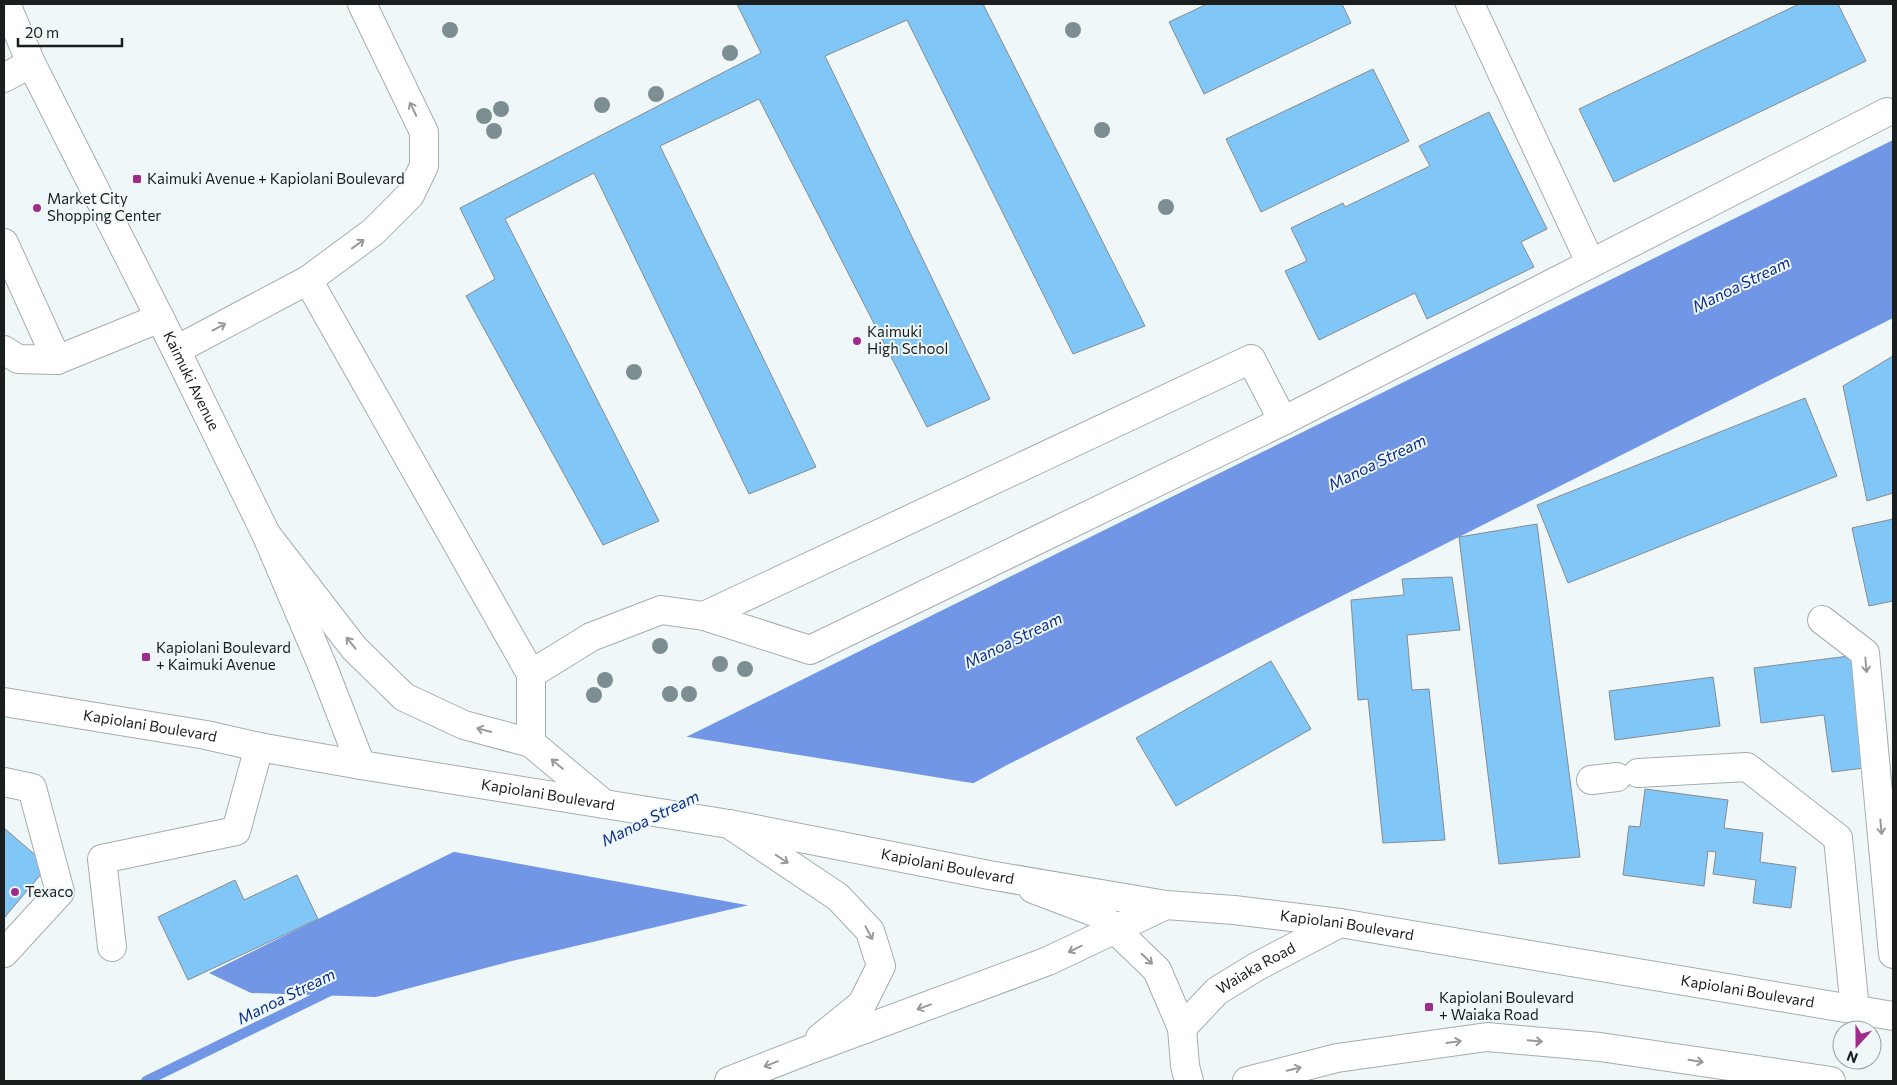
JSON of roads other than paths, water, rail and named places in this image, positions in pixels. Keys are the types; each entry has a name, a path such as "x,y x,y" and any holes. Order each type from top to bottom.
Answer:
{"main road":[{"name":"Kaimuki Avenue","path":"8,4 31,63 176,350 266,534 322,665 361,766"},
{"path":"176,350 308,280 373,232 410,195 424,166 424,132 362,4"},
{"path":"1470,4 1590,262"},
{"path":"4,78 31,63"},
{"path":"531,674 591,637 661,610 704,616 810,650 1283,421 1590,262 1887,112"},
{"path":"4,243 57,360"},
{"path":"308,280 531,674 531,743"},
{"path":"4,350 18,359 57,360 160,318"},
{"path":"704,616 1251,358 1283,421"},
{"path":"266,534 354,648 404,697 464,725 531,743 604,804"},
{"path":"1822,620 1865,653 1893,954"},
{"name":"Kapiolani Boulevard","path":"4,702 206,735 361,766 729,824 1000,877 1166,905 1234,910 1340,923 1893,1016"},
{"path":"112,947 102,859 236,831 259,747"},
{"path":"1615,777 1747,767 1838,838 1855,1010"},
{"path":"4,782 32,788 60,892 4,953"},
{"path":"729,824 838,897 870,931 881,966 862,1004 804,1052"},
{"path":"1000,877 1099,914 1157,970 1182,1028 1185,1066 1189,1081"},
{"path":"729,1081 1048,961 1166,905"},
{"name":"Waiaka Road","path":"1182,1028 1217,991 1340,923"},
{"path":"1247,1081 1337,1058 1487,1037 1600,1047 1831,1081"}],"water":[{"path":"1893,140 1893,318 1007,765 749,905 512,961 376,997 251,993 209,973"}],"waterway":[{"name":"Manoa Stream","path":"146,1081 334,989"}],"place":[{"name":"Kaimuki Avenue + Kapiolani Boulevard","path":"137,179"},
{"name":"Market City Shopping Center","path":"37,208"},
{"name":"Kaimuki High School","path":"857,341"},
{"name":"Kapiolani Boulevard + Kaimuki Avenue","path":"146,657"},
{"name":"Texaco","path":"15,892"},
{"name":"Kapiolani Boulevard + Waiaka Road","path":"1429,1007"}]}
